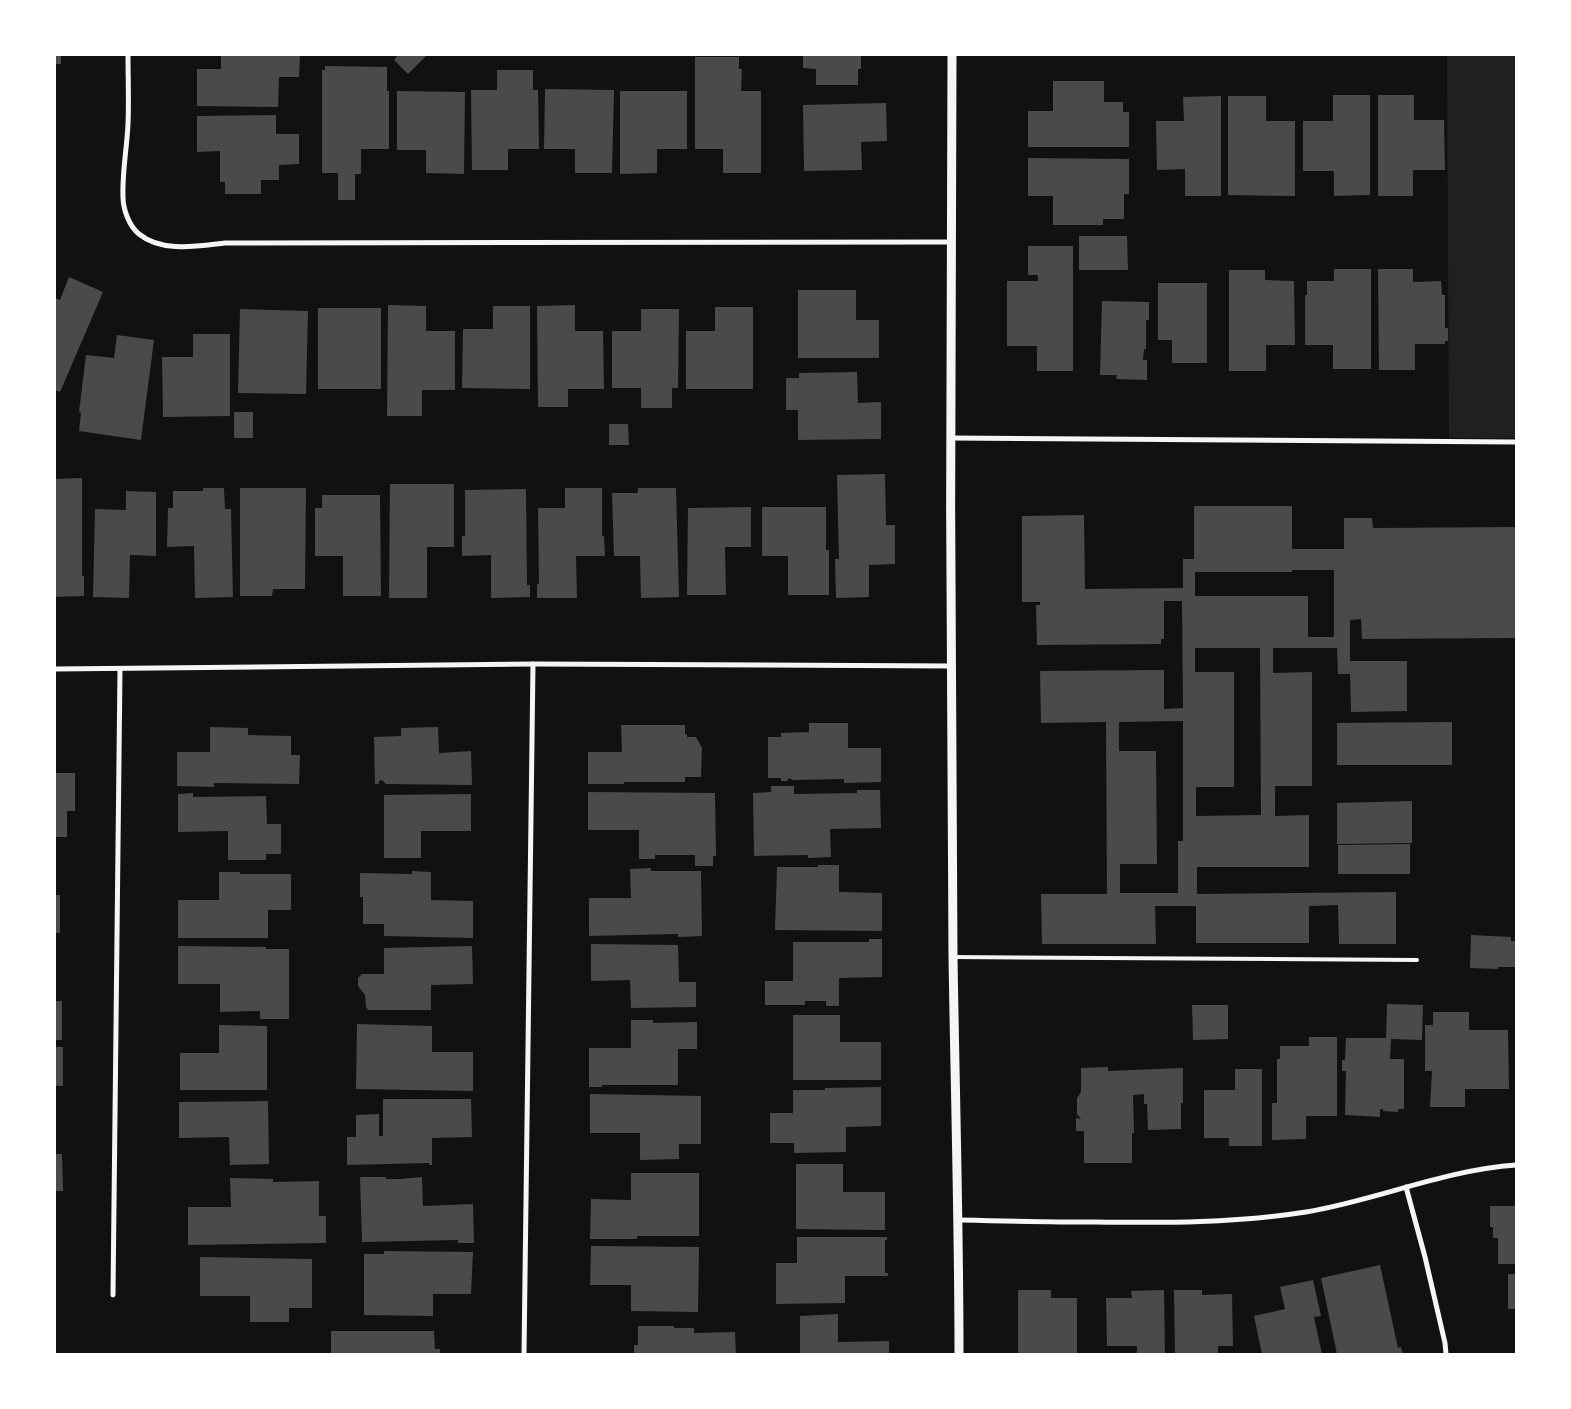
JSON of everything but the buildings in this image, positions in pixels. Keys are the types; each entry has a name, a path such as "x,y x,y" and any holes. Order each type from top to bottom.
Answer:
{"street":[{"path":"128,55 128,124 123,198 128,220 139,234 151,241 168,246 225,244 951,242"},
{"path":"952,55 953,957 959,1354"},
{"path":"951,438 1516,442"},
{"path":"55,669 533,664 952,666"},
{"path":"524,1354 533,664"},
{"path":"113,1295 120,669"},
{"path":"958,1220 1170,1223 1236,1219 1305,1212 1353,1202 1445,1175 1488,1167 1516,1165"},
{"path":"1406,1187 1425,1257 1446,1354"}],"lane":[{"path":"953,957 1417,960"}],"shaded area":[{"path":"1447,55 1516,55 1516,438 1449,438"}]}
